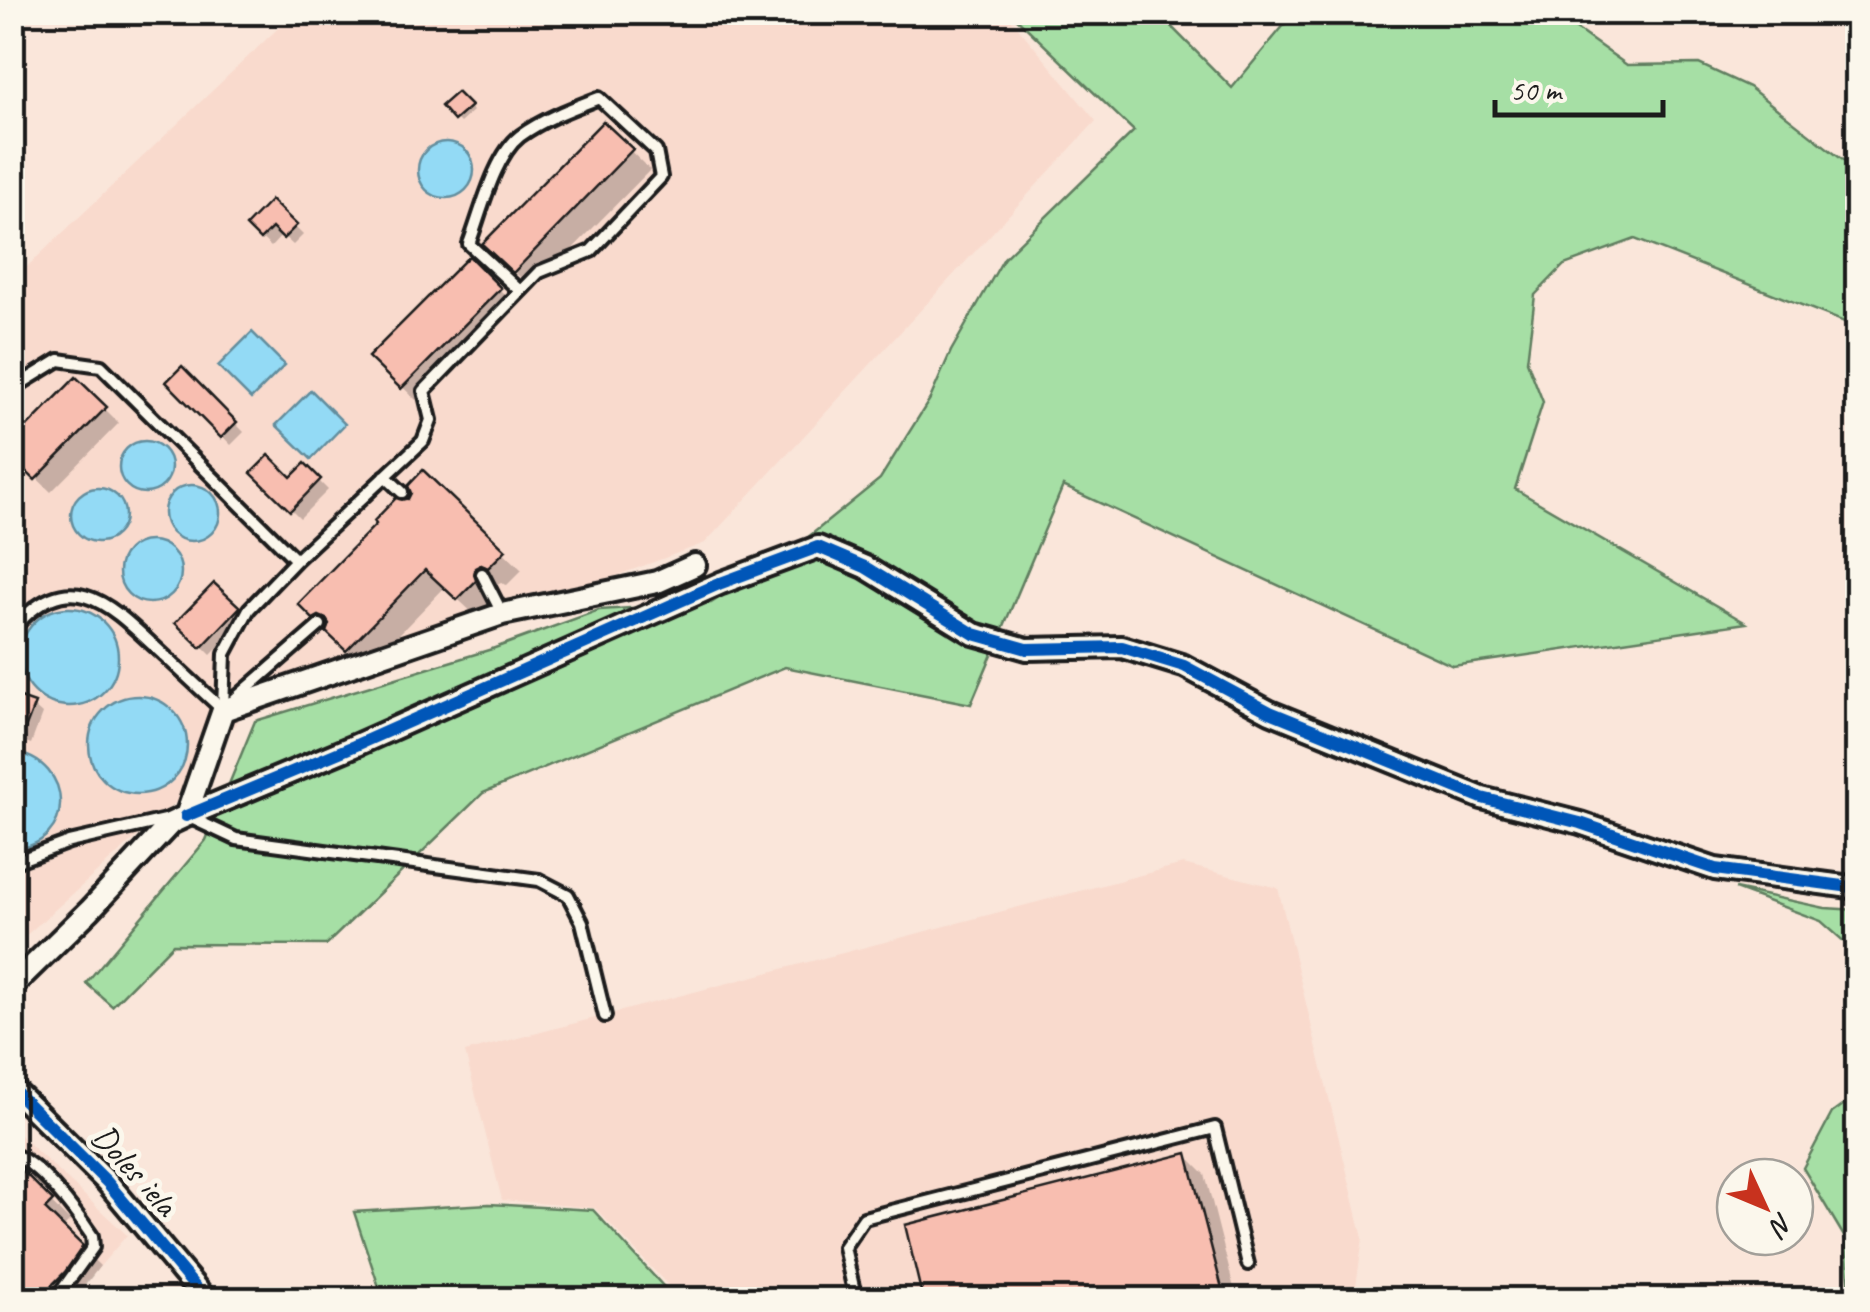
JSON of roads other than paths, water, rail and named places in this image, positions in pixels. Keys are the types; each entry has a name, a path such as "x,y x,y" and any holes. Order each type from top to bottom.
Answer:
{"street":[{"path":"12,986 90,910 170,822 354,746 721,583 818,547 865,567 974,634 1027,649 1122,646 1184,666 1270,712 1482,798 1580,823 1715,869 1858,888"},
{"path":"186,816 222,710 502,614 657,582 695,565"},
{"name":"Doles iela","path":"12,1088 107,1182 206,1300"}],"lane":[{"path":"222,710 225,654 249,608 423,440 431,420 424,391 539,272 591,251 661,177 656,151 599,98 568,109 518,138 501,161 469,244 520,291"},
{"path":"12,390 59,360 101,366 296,560"},
{"path":"385,476 402,492"},
{"path":"482,574 502,614"},
{"path":"12,630 26,615 54,597 84,594 112,606 222,710"},
{"path":"222,710 320,625"},
{"path":"12,863 69,842 186,816 236,839 539,880 568,895 582,922 604,1016"},
{"path":"856,1300 844,1247 864,1218 1215,1128 1248,1264"},
{"path":"12,1155 22,1156 34,1168 92,1236 92,1248 55,1300"}],"water":[{"path":"446,142 466,150 474,170 466,190 446,198 426,190 418,170 426,150"},
{"path":"252,332 285,365 251,399 218,366"},
{"path":"311,390 345,424 311,459 276,425"},
{"path":"145,441 164,448 171,467 164,486 145,493 126,486 119,467 126,448"},
{"path":"192,485 212,493 220,513 212,533 192,541 172,533 164,513 172,493"},
{"path":"98,488 117,496 125,515 117,534 98,542 79,534 71,515 79,496"},
{"path":"150,541 172,550 181,572 172,594 150,603 128,594 119,572 128,550"},
{"path":"69,608 88,612 103,623 114,638 118,657 114,676 103,691 88,702 69,706 50,702 35,691 24,676 20,657 24,638 35,623 50,612"},
{"path":"138,696 157,699 173,710 184,726 184,764 173,780 157,791 138,794 119,791 103,780 92,764 89,745 92,726 103,710 119,699"},
{"path":"12,752 33,759 48,770 60,802 57,819 48,833 34,844 13,849"}]}
